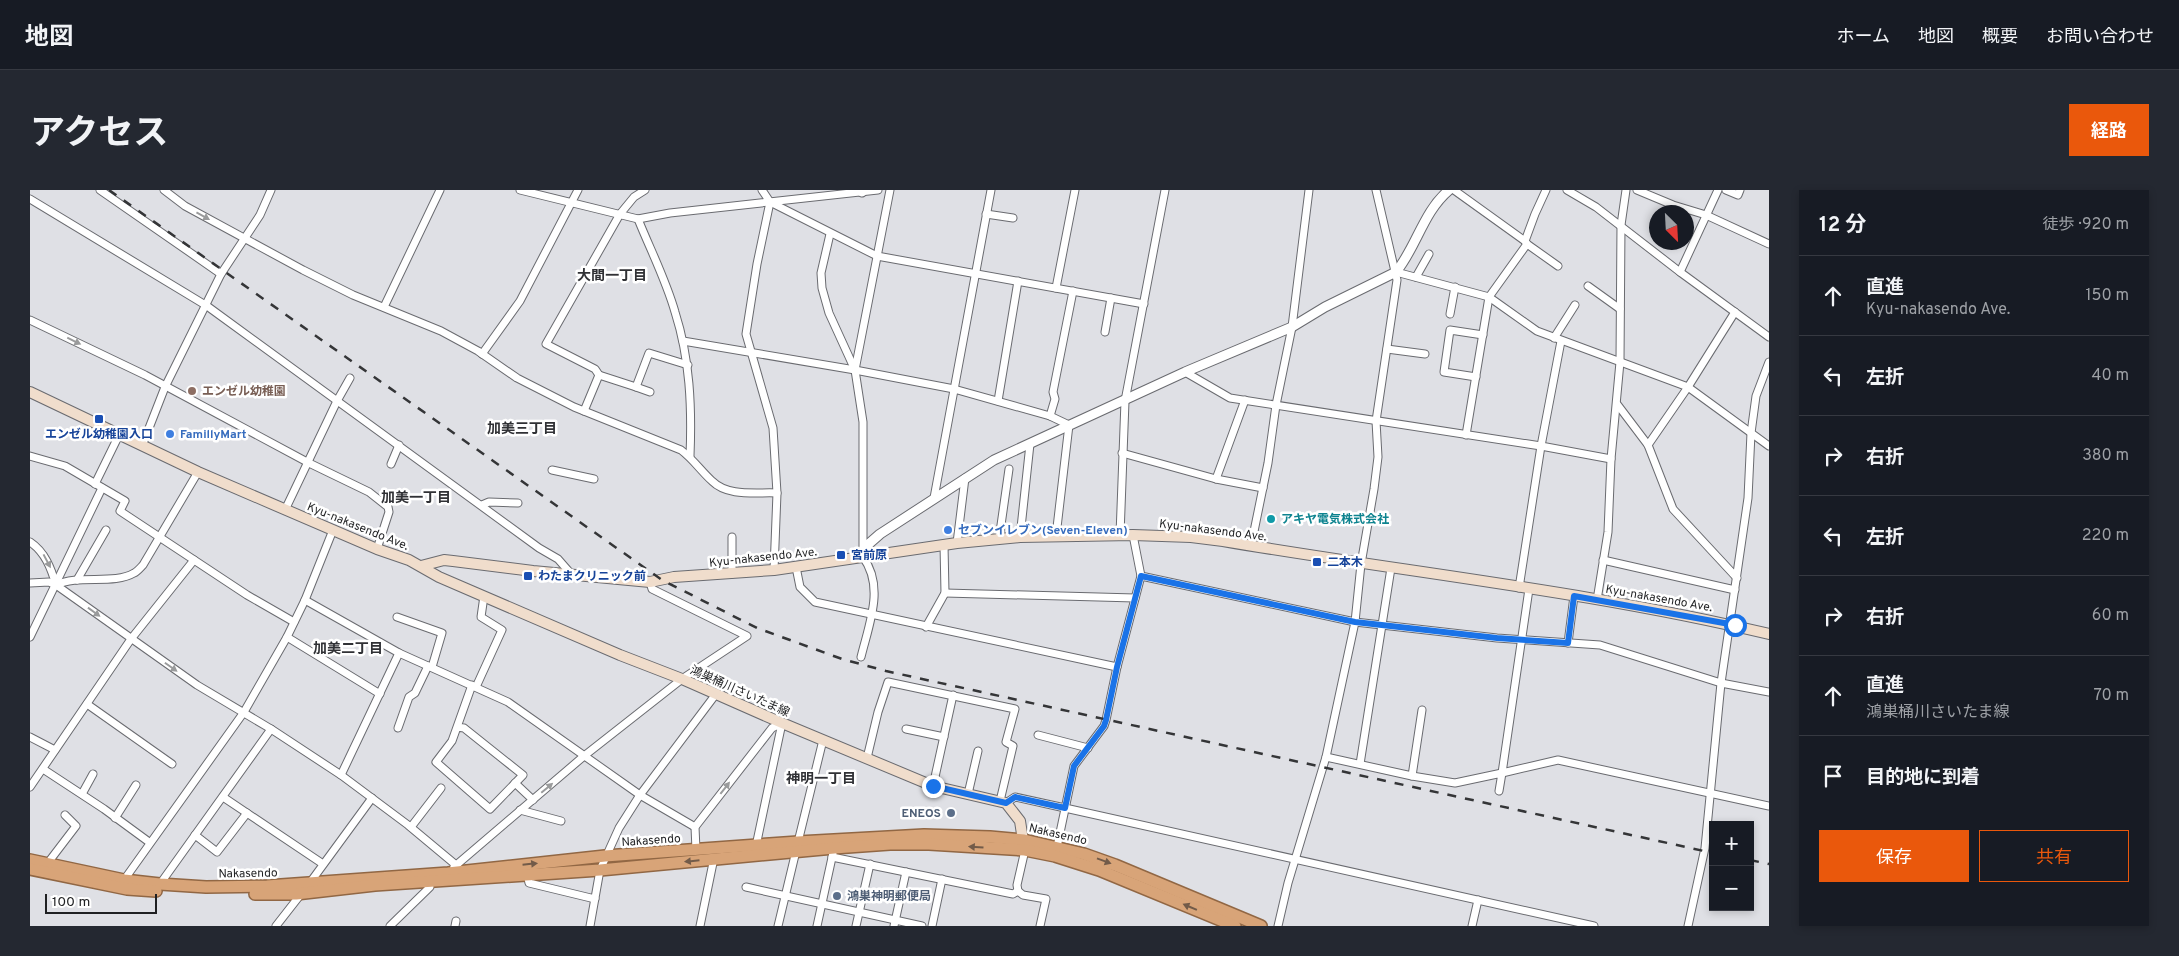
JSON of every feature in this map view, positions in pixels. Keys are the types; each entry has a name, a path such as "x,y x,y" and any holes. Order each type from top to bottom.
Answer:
{"highway":[{"name":"Nakasendo","path":"30,869 127,889 192,894 301,894 375,886 600,870 797,847 924,835 1057,847 1084,854 1261,926"},
{"name":"Nakasendo","path":"30,860 124,880 206,887 309,884 452,869 756,846 797,847 833,853 890,844 1024,845 1099,870 1234,926"}],"main road":[{"name":"Kyu-nakasendo Ave.","path":"30,392 198,472 421,566 444,560 650,582 674,577 732,574 796,567 864,552 1020,537 1120,535 1191,537 1574,596 1728,624 1769,634"},
{"name":"鴻巣桶川さいたま線","path":"421,566 439,577 620,655 682,679 933,786 1003,802"},
{"path":"1003,802 1020,821 1024,845"}],"street":[{"path":"100,190 222,274"},
{"path":"164,190 185,206 244,239 353,295 440,331 482,354 524,382 584,411 681,450 690,456 713,482 723,488 747,493 777,493"},
{"path":"142,446 165,387 222,274 260,215 272,190"},
{"path":"384,307 440,190"},
{"path":"520,190 638,219 670,213 878,190"},
{"path":"482,354 520,301 578,190"},
{"path":"645,190 634,197 620,214 546,344 595,369 599,375 650,392"},
{"path":"762,190 770,202 830,234 877,256 1144,304"},
{"path":"855,370 890,190"},
{"path":"934,498 991,190"},
{"path":"1056,288 1075,190"},
{"path":"1120,535 1125,401 1165,190"},
{"path":"1251,546 1292,327 1309,190"},
{"path":"1278,926 1326,757 1355,622 1361,564 1378,457 1376,421 1397,280 1376,190"},
{"path":"864,552 880,534 994,460 1186,372 1292,327 1325,307 1396,272 1404,262 1435,204 1442,194 1449,190"},
{"path":"1454,190 1558,266"},
{"path":"1466,435 1489,297 1526,243 1535,214 1546,190"},
{"path":"1567,190 1596,207 1621,225 1680,272 1769,337"},
{"path":"1597,600 1608,532 1611,459 1620,362 1621,225 1626,190"},
{"path":"1637,190 1651,193 1673,205 1706,215 1769,244"},
{"path":"1680,272 1718,190"},
{"path":"1726,190 1738,195 1740,190"},
{"path":"30,199 207,306 539,548 558,559 572,575"},
{"path":"770,202 757,264 746,334 773,428 777,493 774,570"},
{"path":"986,214 1013,218"},
{"path":"638,219 675,309 683,341 688,365 691,431 690,456"},
{"path":"830,234 821,273 822,288 829,313 855,370 863,422 864,552 876,592 861,657"},
{"path":"1416,277 1429,254"},
{"path":"1396,272 1489,297 1537,330 1688,387 1769,446"},
{"path":"998,402 1018,281"},
{"path":"1588,286 1620,309"},
{"path":"1450,314 1454,287"},
{"path":"1050,416 1055,399 1053,392 1073,291"},
{"path":"1105,332 1111,298"},
{"path":"1499,791 1522,640 1524,588 1541,446 1558,339 1575,305"},
{"path":"1648,445 1688,387 1735,312"},
{"path":"30,320 114,359 309,463 369,492 388,507 389,512 377,549"},
{"path":"1476,377 1444,372 1450,330 1483,335"},
{"path":"683,341 954,389 1050,416 1069,425"},
{"path":"1386,349 1425,354"},
{"path":"636,387 649,353 688,365"},
{"path":"1688,926 1705,848 1728,624 1737,578 1748,498 1751,433 1756,396 1769,362"},
{"path":"1186,372 1230,398 1541,446 1611,459"},
{"path":"584,411 599,375"},
{"path":"285,510 337,401 350,378"},
{"path":"1216,479 1245,400"},
{"path":"1617,404 1648,445 1673,509 1737,578"},
{"path":"1056,536 1069,425"},
{"path":"30,636 56,585 119,435"},
{"path":"1020,537 1030,444"},
{"path":"391,464 399,445"},
{"path":"1122,453 1216,479 1263,488"},
{"path":"30,456 65,466 125,501 120,511 247,595 294,622"},
{"path":"999,539 1009,469"},
{"path":"552,470 594,479"},
{"path":"56,585 64,581 114,578 134,574 143,565 198,472"},
{"path":"957,543 965,478"},
{"path":"482,505 489,502 518,502"},
{"path":"77,580 106,530"},
{"path":"124,880 149,842 244,712 306,600 333,530"},
{"path":"1057,847 1074,766 1106,720 1117,667 1141,576 1133,535"},
{"path":"732,538 732,574"},
{"path":"30,542 40,548 56,585"},
{"path":"926,627 945,593 944,545"},
{"path":"30,787 131,639 194,560"},
{"path":"1603,560 1735,590"},
{"path":"796,567 800,587 815,602 1117,667"},
{"path":"1360,764 1391,568"},
{"path":"1141,576 1355,622 1522,640 1600,645 1721,683 1769,692"},
{"path":"30,583 50,582 56,585 197,685 244,712 341,775 411,826 452,869 584,756 682,679 747,636 652,589 650,582"},
{"path":"945,593 1135,598"},
{"path":"457,726 464,728 522,775 490,809 436,762 452,741 457,726 474,686 502,630 481,617 484,596"},
{"path":"1568,643 1574,596"},
{"path":"306,600 399,653 508,702 640,795 696,827"},
{"path":"397,617 442,632 430,667 415,693 409,697 398,728"},
{"path":"287,637 380,694"},
{"path":"341,775 399,653"},
{"path":"867,758 878,712 888,682 1015,709 1006,742 1013,746 1003,802"},
{"path":"590,926 600,870 619,828 640,795 716,694"},
{"path":"933,786 953,695"},
{"path":"87,704 172,764"},
{"path":"1412,776 1422,710"},
{"path":"696,850 696,827 772,728 782,723"},
{"path":"756,846 782,723"},
{"path":"160,884 271,729"},
{"path":"906,729 944,737"},
{"path":"1038,735 1088,748"},
{"path":"30,737 55,750"},
{"path":"778,926 823,740"},
{"path":"968,794 978,751"},
{"path":"1326,757 1412,776 1455,783 1558,760 1769,806"},
{"path":"43,769 82,794 149,842"},
{"path":"82,794 94,774"},
{"path":"515,783 533,800"},
{"path":"116,818 136,785"},
{"path":"411,826 441,788"},
{"path":"223,797 323,864"},
{"path":"1003,802 1015,797 1594,926"},
{"path":"309,884 372,798"},
{"path":"520,810 561,820"},
{"path":"195,835 217,852 247,813"},
{"path":"47,864 76,826 65,815"},
{"path":"1024,845 1017,885 1018,891 1023,895 1046,900 1040,926"},
{"path":"817,926 833,853 870,864 1013,894 1018,891"},
{"path":"700,926 714,858"},
{"path":"856,926 870,864"},
{"path":"895,923 906,872"},
{"path":"527,874 529,882 595,899"},
{"path":"932,926 942,879"},
{"path":"390,926 430,887 429,882"},
{"path":"746,887 860,912 895,923 922,926"},
{"path":"281,924 301,894"},
{"path":"1472,926 1478,900"}],"railway":[{"path":"109,190 662,580 757,628 842,659 886,671 1709,852"},
{"path":"1754,861 1769,864"}],"place":[{"name":"エンゼル幼稚園","path":"192,391"},
{"name":"エンゼル幼稚園入口","path":"99,419"},
{"name":"FamillyMart","path":"170,434"},
{"name":"アキヤ電気株式会社","path":"1271,519"},
{"name":"セブンイレブン(Seven-Eleven)","path":"948,530"},
{"name":"宮前原","path":"841,555"},
{"name":"二本木","path":"1317,562"},
{"name":"わたまクリニック前","path":"528,576"},
{"name":"ENEOS","path":"951,813"},
{"name":"鴻巣神明郵便局","path":"837,896"}],"district":[{"name":"大間一丁目","path":"612,275"},
{"name":"加美三丁目","path":"522,428"},
{"name":"加美一丁目","path":"416,497"},
{"name":"加美二丁目","path":"348,648"},
{"name":"神明一丁目","path":"821,778"}],"route":[{"path":"933,786 1006,803 1015,797 1065,808 1074,766 1104,726 1106,720 1117,667 1141,576 1355,622 1497,638 1568,643 1574,596 1735,625"}]}
